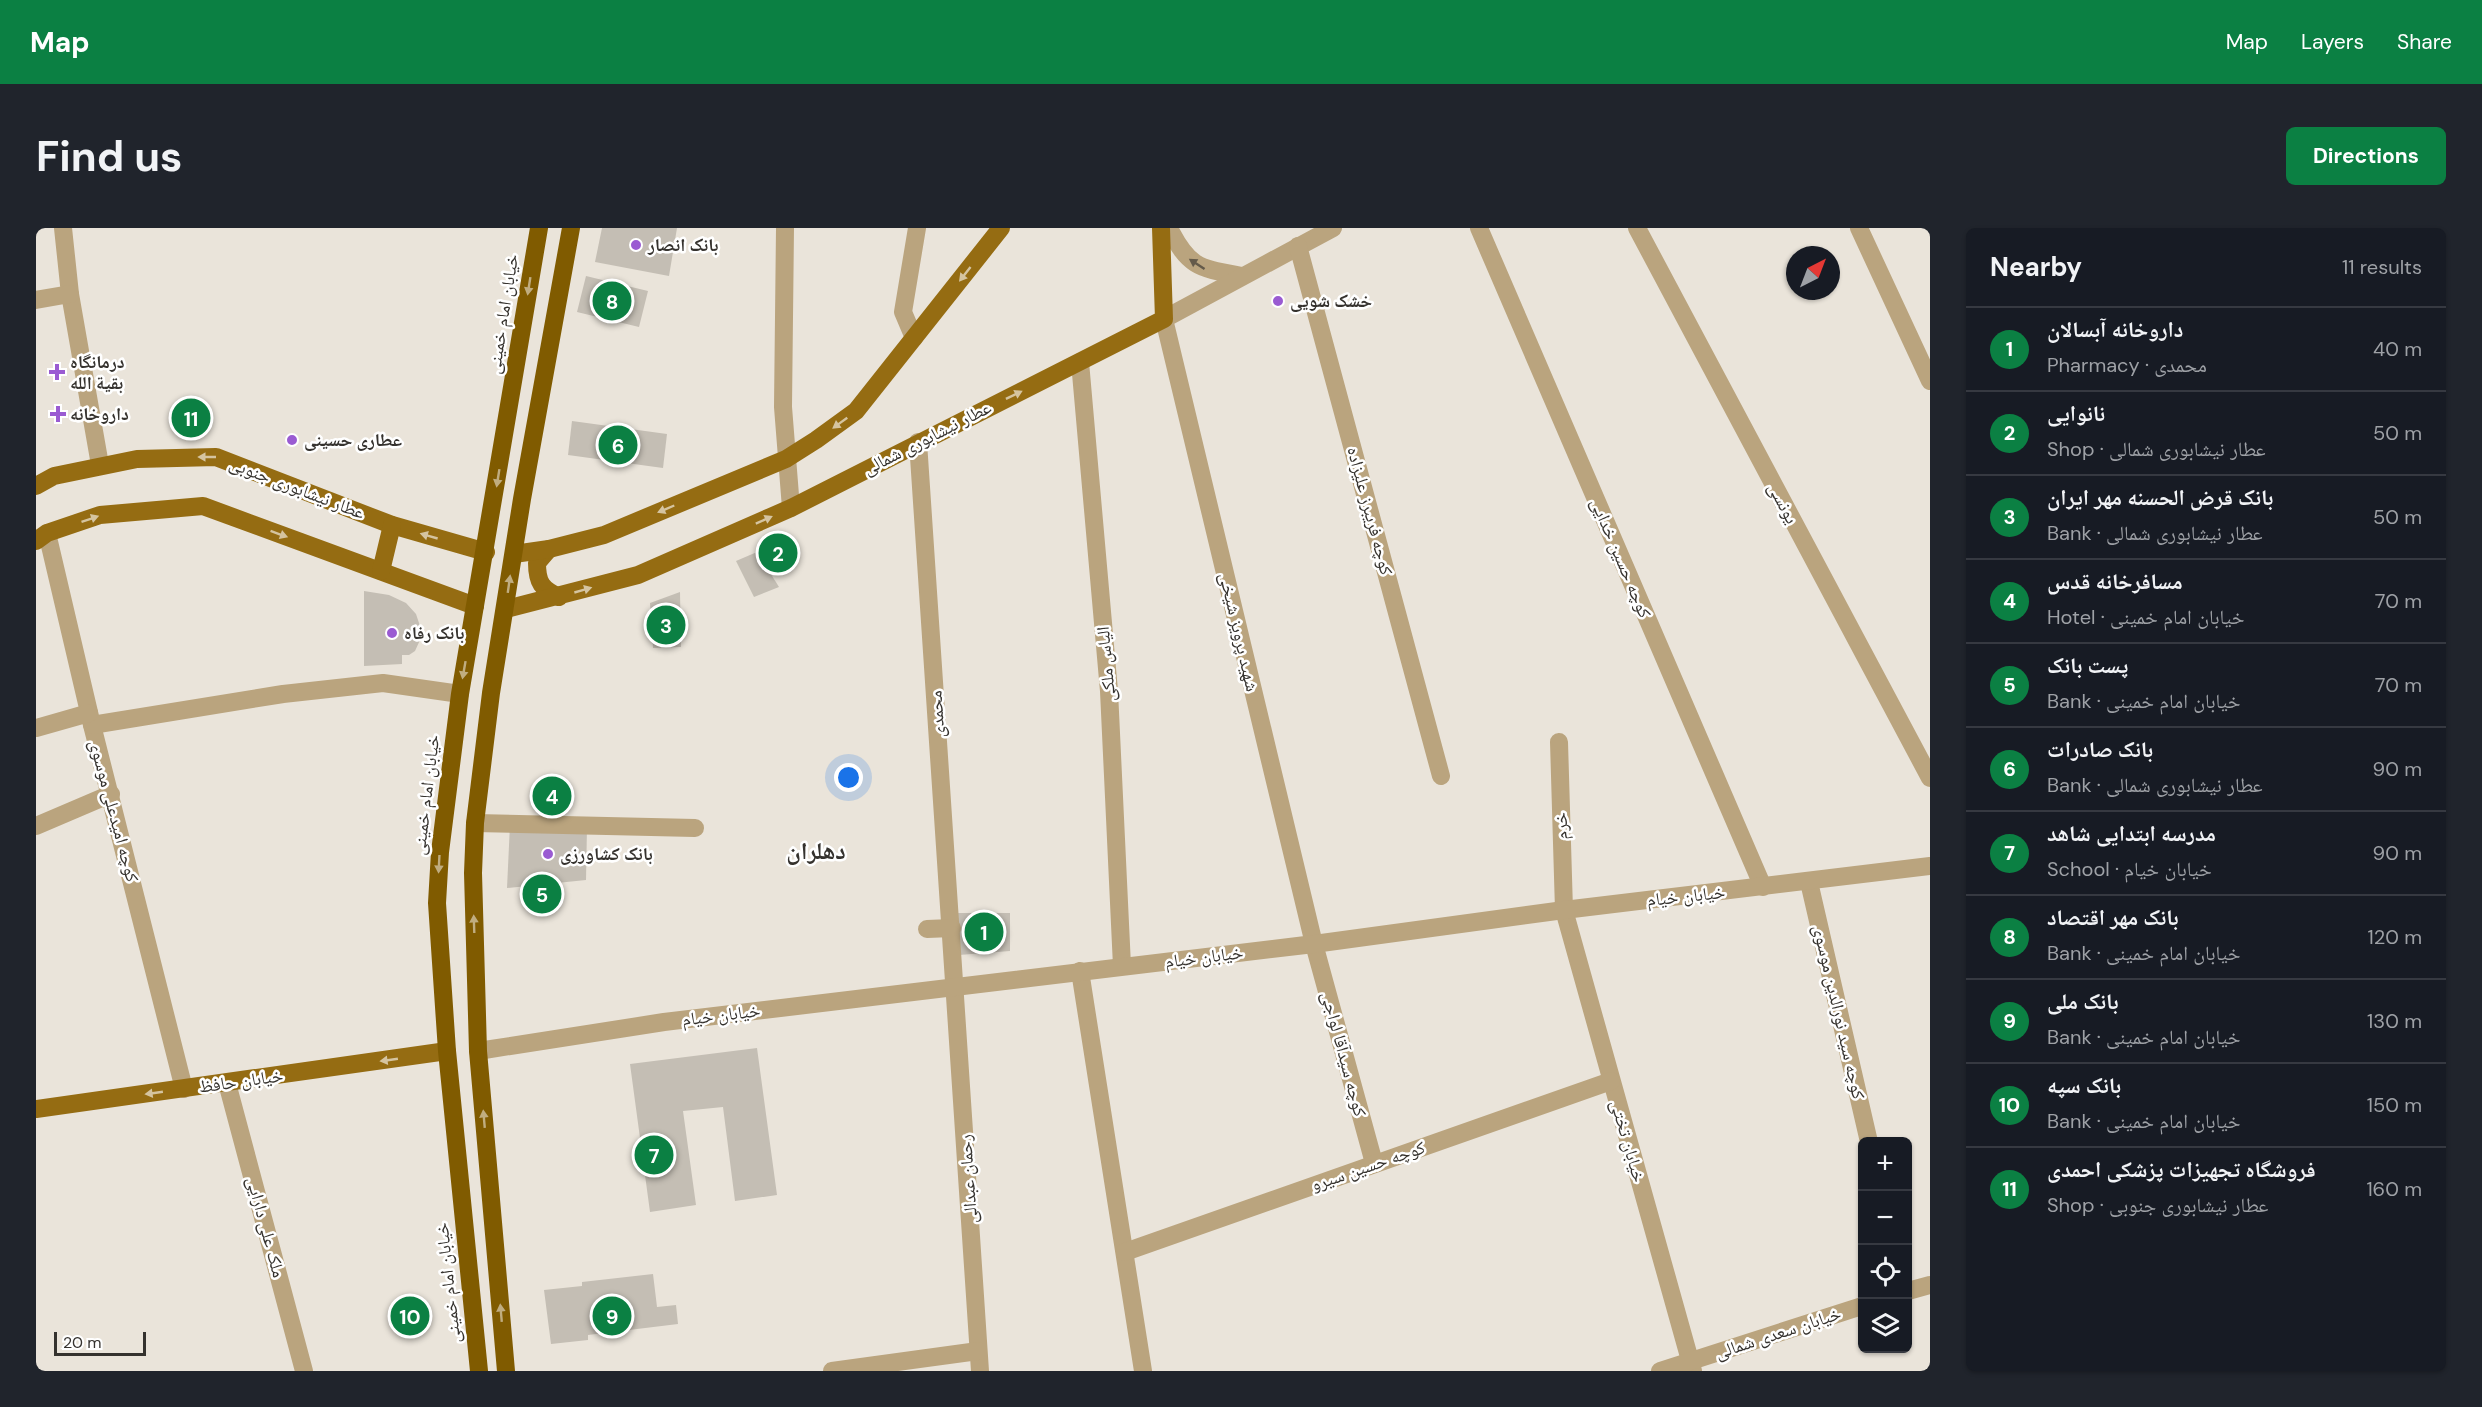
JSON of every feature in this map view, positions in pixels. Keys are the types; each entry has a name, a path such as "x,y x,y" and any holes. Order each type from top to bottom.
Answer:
{"highway":[{"name":"خیابان امام خمینی","path":"479,1371 447,1051 437,903 440,852 460,694 486,552 539,228"},
{"path":"506,1371 478,1051 473,873 475,823 491,693 571,228"}],"main road":[{"path":"514,554 549,549 604,535 786,459 856,411 1001,228"},
{"path":"1161,228 1164,319"},
{"name":"عطار نیشابوری شمالی","path":"506,609 560,597 638,575 791,508 1164,319"},
{"name":"عطار نیشابوری جنوبی","path":"36,486 54,476 137,459 216,457 392,525 486,552"},
{"path":"42,537 100,515 203,506 476,606"},
{"path":"381,571 392,525"},
{"path":"549,549 537,563 537,577 543,589 560,597"},
{"name":"خیابان حافظ","path":"36,1109 447,1051"}],"street":[{"path":"63,228 70,294 100,465"},
{"path":"785,228 783,407 791,508"},
{"path":"914,338 903,312 917,228"},
{"path":"1169,228 1182,254 1204,269 1242,276"},
{"name":"عطار نیشابوری شمالی","path":"1164,319 1332,228"},
{"name":"کوچه حسین خدایی","path":"1479,228 1763,887"},
{"name":"یونسی","path":"1637,228 1930,778"},
{"path":"1859,228 1930,381"},
{"name":"کوچه فریبرز علیزاده","path":"1298,246 1441,776"},
{"path":"36,300 70,294"},
{"name":"شهید پرویز شیخی","path":"1164,319 1314,944"},
{"name":"الیاس ملکی","path":"1080,362 1109,691 1122,966"},
{"name":"محمدی","path":"918,442 956,986"},
{"name":"کوچه امیدعلی موسوی","path":"42,537 111,794 184,1089"},
{"path":"36,728 90,719 383,683 460,694"},
{"name":"خرم","path":"1559,742 1564,910"},
{"path":"36,826 111,794"},
{"path":"475,823 695,828"},
{"name":"خیابان خیام","path":"478,1051 664,1022 1314,944 1564,910 1930,866"},
{"name":"کوچه سید نورالدین موسوی","path":"1809,882 1868,1137"},
{"name":"خیابان تختی","path":"1564,910 1691,1366"},
{"path":"927,929 952,928"},
{"name":"کوچه سیدآقا لواجی","path":"1314,944 1374,1163"},
{"path":"1080,971 1143,1371"},
{"name":"رحمان عبدالی","path":"956,986 980,1371"},
{"name":"کوچه حسین سیرو","path":"1125,1252 1611,1080"},
{"name":"ملک علی دارایی","path":"227,1083 304,1371"},
{"path":"1912,1291 1930,1285"},
{"name":"خیابان سعدی شمالی","path":"1660,1371 1691,1366 1858,1308"},
{"path":"832,1371 978,1351"}],"building":[{"name":"بانک انصار","path":"602,228 677,228 669,276 595,262"},
{"path":"586,276 648,291 639,327 577,312"},
{"path":"572,421 667,434 663,468 568,455"},
{"path":"757,552 779,587 754,597 736,561"},
{"name":"بانک رفاه","path":"364,591 389,595 406,603 416,614 420,626 420,640 415,651 409,655 402,655 402,664 364,666"},
{"path":"680,592 681,647 653,648 650,603"},
{"name":"بانک کشاورزی","path":"510,824 587,827 586,880 507,888"},
{"path":"957,913 1010,913 1010,951 959,955"},
{"path":"757,1048 777,1195 735,1201 723,1107 683,1111 696,1205 650,1212 630,1064"},
{"path":"653,1274 657,1307 676,1305 678,1324 588,1335 588,1340 551,1344 544,1290 582,1286 582,1282"}],"place":[{"name":"بانک انصار","path":"636,245"},
{"name":"بانک مهر اقتصاد","path":"612,301"},
{"name":"خشک شویی","path":"1278,301"},
{"name":"درمانگاه بقیة الله","path":"57,372"},
{"name":"داروخانه","path":"58,414"},
{"name":"فروشگاه تجهیزات پزشکی احمدی","path":"191,418"},
{"name":"عطاری حسینی","path":"292,440"},
{"name":"بانک صادرات","path":"618,445"},
{"name":"نانوایی","path":"778,553"},
{"name":"بانک قرض الحسنه مهر ایران","path":"666,625"},
{"name":"بانک رفاه","path":"392,633"},
{"name":"مسافرخانه قدس","path":"552,796"},
{"name":"بانک کشاورزی","path":"548,854"},
{"name":"پست بانک","path":"542,894"},
{"name":"داروخانه آبسالان","path":"984,932"},
{"name":"مدرسه ابتدایی شاهد","path":"654,1155"},
{"name":"بانک سپه","path":"410,1316"},
{"name":"بانک ملی","path":"612,1316"}],"district":[{"name":"دهلران","path":"816,850"}]}
